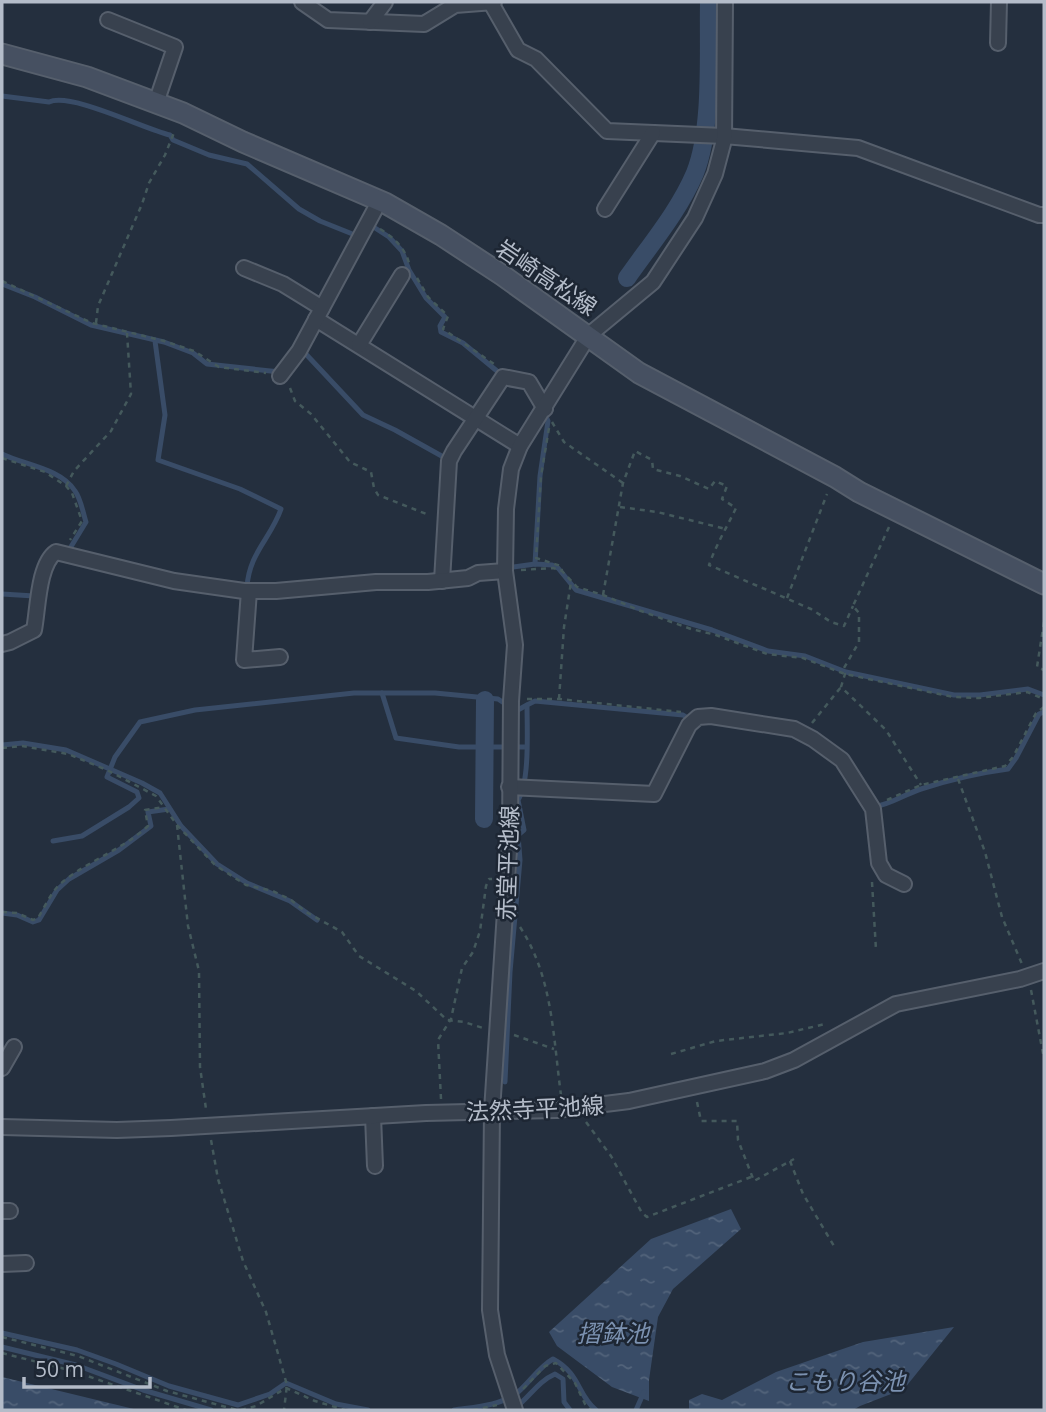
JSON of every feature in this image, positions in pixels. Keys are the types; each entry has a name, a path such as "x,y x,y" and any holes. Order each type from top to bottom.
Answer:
{"main road":[{"name":"岩崎高松線","path":"2,54 87,77 183,113 243,142 380,200 452,242 589,335 639,373 897,511 1044,584"}],"street":[{"path":"302,2 328,20 424,24 454,3 492,2 518,50 536,59 607,131 712,135 858,148 1044,215"},
{"path":"370,22 385,2"},
{"name":"赤堂平池線","path":"512,1403 497,1356 490,1310 492,1111 509,879 510,701 514,645 505,571 506,509 511,469 520,446 589,335 653,282 695,218 715,174 712,135 725,2"},
{"path":"998,43 999,2"},
{"path":"108,20 175,47 156,103"},
{"path":"605,209 653,133"},
{"path":"280,376 299,351 380,200"},
{"path":"244,268 283,284 359,345 520,446"},
{"path":"359,345 402,275"},
{"path":"442,581 449,461 475,416 498,381 506,377 530,382 545,409"},
{"path":"2,643 34,630 37,599 50,557 55,552 64,552 174,581 249,591 376,582 442,581 468,578 478,573 505,571"},
{"path":"249,591 244,660 280,657"},
{"path":"509,787 654,794 689,725 698,717 711,716 794,729 842,760 873,809 879,863 886,875 904,884"},
{"name":"法然寺平池線","path":"2,1127 117,1130 570,1108 629,1101 765,1071 794,1060 896,1004 1044,971"},
{"path":"2,1068 14,1046"},
{"path":"373,1116 375,1166"},
{"path":"2,1264 26,1264"}],"path":[{"path":"96,323 98,306 149,183 165,155 183,113"},
{"path":"368,221 390,235 404,250 411,269 428,296 448,316 443,329 481,353 506,377"},
{"path":"2,281 36,295 78,318 194,351 219,367 285,376 295,401 311,414 350,462 372,472 374,488 378,495 445,519"},
{"path":"66,486 74,471 111,431 131,394 127,333"},
{"path":"623,483 564,442 551,419 541,476 542,503 536,558 561,566 562,571 578,587 767,654 803,658 845,674 953,697 979,698 1027,692 1044,699"},
{"path":"603,595 623,483 635,451 652,460 653,469 660,472 680,476 709,489 715,481 727,486 722,499 736,508 709,565 844,626 897,511"},
{"path":"2,458 45,472 72,493 82,521 64,552"},
{"path":"787,598 814,522 835,477"},
{"path":"620,507 657,512 726,529"},
{"path":"505,571 544,567 562,571"},
{"path":"558,699 571,582"},
{"path":"806,730 841,687 844,668 859,642 859,613 853,606"},
{"path":"1044,622 1037,667 1044,670"},
{"path":"841,687 886,730 921,785"},
{"path":"510,701 558,699 688,713"},
{"path":"873,809 921,785 1005,766 1013,757 1036,712 1044,707"},
{"path":"1041,711 1043,716"},
{"path":"2,748 22,746 68,754 144,789 156,796 177,825 215,865 246,885 273,891 291,900 306,912 342,932 359,957 408,985 447,1020 497,1031 554,1049"},
{"path":"958,778 985,852 1002,917 1028,976 1044,1059"},
{"path":"2,912 18,913 33,920 38,918 55,889 148,826 145,810 164,807"},
{"path":"872,878 876,950"},
{"path":"442,1113 438,1040 456,1005 462,968 473,952 480,931 485,886 489,879 509,879"},
{"path":"506,906 534,949 545,980 554,1049 570,1108 611,1156 642,1213 647,1217 751,1177"},
{"path":"671,1054 716,1041 787,1033 841,1020 845,1033"},
{"path":"694,1088 701,1121 737,1121 738,1140 754,1181 794,1159"},
{"path":"790,1161 803,1194 835,1246"},
{"path":"2,1336 78,1356 167,1391 239,1410 271,1398 286,1388 345,1410"},
{"path":"2,1353 73,1371 186,1410"},
{"path":"473,1410 512,1403 545,1366 556,1363 575,1383 585,1404 591,1410"}],"water":[{"name":"摺鉢池","path":"731,1209 741,1229 673,1289 658,1317 649,1380 649,1401 612,1387 557,1346 549,1332 651,1239"},
{"name":"こもり谷池","path":"954,1327 904,1389 853,1410 689,1410 689,1400 702,1394 722,1400 776,1372 863,1342"},
{"path":"2,1377 138,1410 2,1410"}],"waterway":[{"path":"627,278 681,201 701,155 707,112 709,2"},
{"path":"2,96 49,102 59,100 90,106 170,135 173,140 209,155 247,164 299,209 320,221 355,235 359,233"},
{"path":"367,228 372,226 389,237 402,251 409,270 426,298 445,317 440,326 441,332 463,343 503,376"},
{"path":"2,284 91,325 164,342 193,353 207,364 280,372"},
{"path":"155,341 165,415 158,460 240,489 281,509 256,555 247,587"},
{"path":"302,355 304,352 363,415 447,459"},
{"path":"535,564 540,476 548,421 544,412"},
{"path":"2,454 51,472 75,491 86,522 69,550"},
{"path":"506,568 535,564 552,565 558,568 576,590 712,630 768,651 805,656 846,672 954,695 980,695 1028,689 1044,695"},
{"path":"2,594 34,596 35,592"},
{"path":"53,841 82,836 139,798 137,792 107,777 115,757 140,722 195,710 354,693 435,693 498,699 516,711 527,705"},
{"path":"382,693 396,738 459,747 526,747"},
{"path":"484,819 485,700"},
{"path":"505,1082 510,972 520,860 518,835 524,830 518,800 526,768 527,705 535,701 683,715 691,720"},
{"path":"873,807 942,783 1008,769 1039,714 1044,712"},
{"path":"2,745 23,743 66,750 142,783 160,793 181,826 217,864 247,883 290,901 317,920"},
{"path":"2,913 17,915 33,922 39,920 57,890 69,879 119,850 151,826 148,812 169,809"},
{"path":"2,1333 77,1350 169,1386 238,1405 270,1394 286,1383 336,1404 368,1410"},
{"path":"2,1347 76,1365 143,1390 211,1410"},
{"path":"454,1410 503,1401 517,1393 553,1359 569,1371 585,1398 596,1410"},
{"path":"515,1408 543,1381 555,1374 563,1379 564,1402 570,1410"},
{"path":"636,1410 644,1392"}]}
